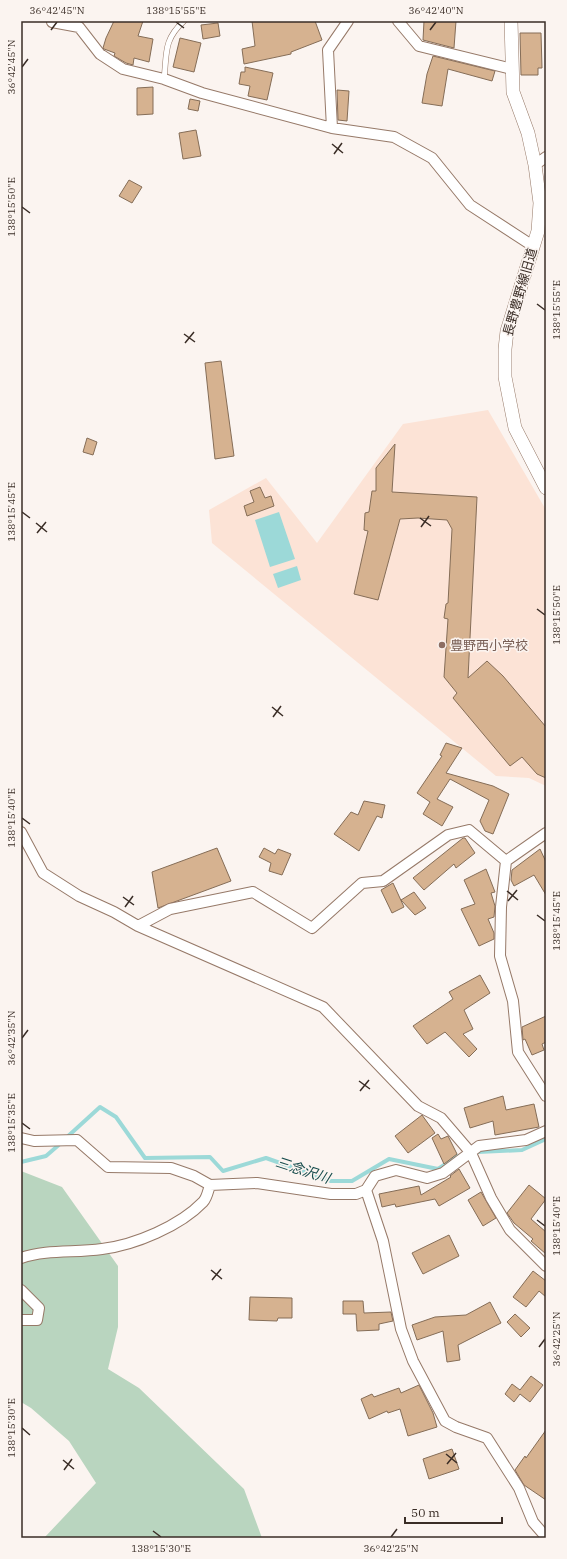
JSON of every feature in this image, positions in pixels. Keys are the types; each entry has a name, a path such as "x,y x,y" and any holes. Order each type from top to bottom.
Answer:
{"street":[{"path":"332,128 328,50 348,21"},
{"path":"398,21 418,46 512,69"},
{"name":"長野豊野線旧道","path":"511,21 513,92 528,133 535,165 540,203 538,231 532,246 507,331 505,349 505,377 515,428 546,488"},
{"path":"52,22 79,27 100,54 123,69 164,80 202,93 332,128 394,137 432,158 470,205 532,246"},
{"path":"535,165 546,157"},
{"path":"138,926 170,909 253,892 312,928 362,883 383,881 448,836 469,830 506,861"},
{"path":"21,832 43,873 79,896 114,912 138,926 323,1007 418,1106 441,1118 471,1153 491,1198 510,1230 546,1266"},
{"path":"546,833 506,861 501,908 500,956 513,1001 518,1052 546,1096"},
{"path":"21,1138 34,1141 77,1140 108,1167 171,1168 194,1176 210,1186 257,1183 331,1194 356,1194 366,1190 375,1176 396,1170 426,1178 443,1173 480,1146 526,1140 546,1131"},
{"path":"21,1258 48,1251 66,1252 104,1249 144,1237 182,1220 204,1201 210,1186"},
{"path":"366,1190 383,1241 401,1329 413,1361 444,1421 487,1438 519,1488 534,1522 546,1536"},
{"path":"21,1290 39,1308 37,1320 21,1320"}],"lane":[{"path":"164,80 168,41 175,29 184,21"}],"shaded area":[{"name":"豊野西小学校","path":"488,410 546,510 546,786 529,778 496,776 212,543 209,510 266,478 317,543 403,424"}],"green space":[{"path":"21,1171 62,1187 118,1266 118,1327 108,1369 139,1388 244,1489 262,1538 44,1538 96,1483 69,1441 31,1408 21,1402"}],"water":[{"path":"279,512 295,559 270,567 255,520"},
{"path":"297,566 301,580 278,588 273,574"}],"building":[{"path":"114,21 143,21 138,36 153,39 149,62 134,58 133,65 126,63 114,56 115,53 103,48"},
{"path":"252,21 315,21 322,40 291,52 291,54 244,64 242,49 255,46"},
{"path":"424,21 456,21 454,48 423,40"},
{"path":"218,23 220,36 203,39 201,25"},
{"path":"520,33 541,33 542,68 538,68 538,75 521,75"},
{"path":"180,38 201,43 194,72 173,67"},
{"path":"433,56 495,71 492,81 448,69 442,106 422,103 427,74"},
{"path":"245,67 273,73 267,100 248,96 250,86 239,84 241,72 245,72"},
{"path":"153,87 153,114 137,115 137,88"},
{"path":"337,90 349,91 347,121 338,120"},
{"path":"190,99 200,101 198,111 188,109"},
{"path":"196,130 201,156 183,159 179,133"},
{"path":"129,180 142,187 132,203 119,196"},
{"path":"221,361 234,456 215,459 205,363"},
{"path":"87,438 97,442 93,455 83,452"},
{"path":"395,444 392,492 477,497 468,678 487,661 503,676 546,727 546,778 537,774 522,757 510,766 453,698 457,693 444,677 448,619 444,618 446,604 448,603 452,529 447,520 418,518 400,519 378,600 354,594 368,531 364,530 365,513 369,512 372,491 376,491 376,468"},
{"path":"260,487 265,498 271,496 274,506 247,516 244,506 254,502 250,491"},
{"path":"446,743 462,748 446,773 493,786 509,794 493,834 485,831 480,821 489,800 450,779 437,799 453,807 442,826 423,814 430,802 417,793 442,756 440,755"},
{"path":"364,801 385,805 382,818 377,816 359,851 334,834 351,812 358,815"},
{"path":"463,838 465,838 475,853 456,868 454,864 424,890 413,878"},
{"path":"217,848 231,881 158,908 152,872"},
{"path":"264,848 275,854 278,849 291,854 282,875 269,871 271,863 259,857"},
{"path":"540,849 546,862 546,895 534,875 514,886 511,880 512,870"},
{"path":"486,869 495,892 491,893 495,906 494,917 488,919 494,933 494,939 479,946 461,909 475,904 464,880"},
{"path":"393,883 404,907 392,913 381,890"},
{"path":"414,892 426,908 415,915 401,900"},
{"path":"480,975 490,993 464,1010 473,1029 463,1034 477,1049 469,1057 445,1032 427,1044 413,1026 453,999 449,992"},
{"path":"546,1016 546,1042 542,1044 544,1050 532,1055 525,1039 523,1040 522,1027"},
{"path":"503,1096 506,1110 534,1104 539,1127 495,1135 493,1121 470,1128 464,1108"},
{"path":"422,1115 435,1133 408,1153 395,1136"},
{"path":"438,1134 441,1139 448,1136 457,1154 444,1164 432,1138"},
{"path":"459,1169 470,1188 439,1206 435,1199 396,1207 395,1204 382,1207 379,1194 419,1186 421,1195 451,1177 450,1176"},
{"path":"529,1185 546,1199 531,1219 546,1232 546,1254 531,1241 533,1239 514,1223 507,1213"},
{"path":"481,1192 496,1218 483,1226 468,1200"},
{"path":"449,1235 459,1256 423,1274 412,1253"},
{"path":"533,1271 546,1281 546,1297 539,1291 526,1307 513,1297"},
{"path":"250,1297 292,1298 292,1318 278,1318 277,1321 249,1320"},
{"path":"343,1301 363,1301 364,1313 391,1312 393,1321 379,1324 379,1330 357,1331 356,1314 343,1314"},
{"path":"490,1302 501,1323 458,1345 460,1360 447,1362 443,1331 417,1340 412,1325 435,1317 466,1315"},
{"path":"515,1314 530,1328 521,1337 507,1322"},
{"path":"531,1376 543,1385 530,1402 520,1394 514,1402 505,1394 512,1384 520,1390"},
{"path":"419,1385 433,1413 437,1427 408,1436 400,1409 388,1413 387,1411 369,1419 361,1399 372,1394 374,1397 399,1388 401,1393"},
{"path":"546,1430 546,1500 524,1485 515,1470 525,1456 526,1458"},
{"path":"452,1449 459,1469 429,1479 423,1459"}],"waterway":[{"name":"三念沢川","path":"66,1138 100,1107 116,1117 145,1158 210,1157 223,1171 266,1158 331,1181 352,1181 389,1159 438,1169 458,1156"},
{"name":"三念沢川","path":"478,1152 522,1150 546,1139"},
{"name":"三念沢川","path":"21,1162 46,1156 61,1143"}],"place":[{"name":"豊野西小学校","path":"442,645"}]}
